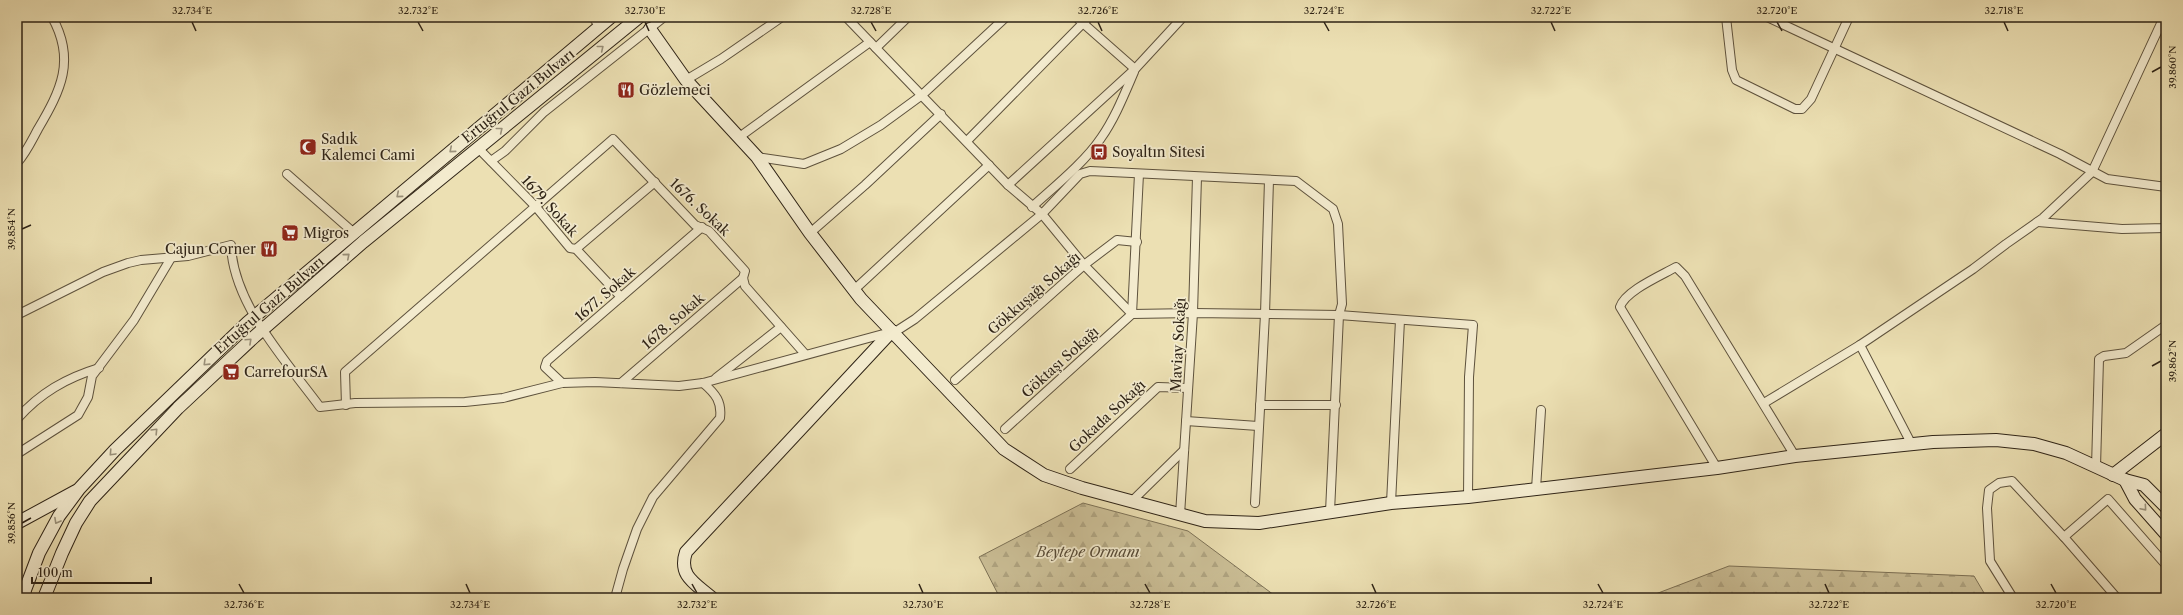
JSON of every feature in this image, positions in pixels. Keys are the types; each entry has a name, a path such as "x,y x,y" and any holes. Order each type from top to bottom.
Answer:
{"street":[{"path":"17,163 49,110 63,82 64,55 57,27 52,17"},
{"name":"Ertuğrul Gazi Bulvarı","path":"24,598 25,590 39,553 59,516 79,489 115,450 255,316 596,22 611,17"},
{"name":"Ertuğrul Gazi Bulvarı","path":"44,598 76,523 90,501 178,408 263,329 363,242 639,17"},
{"path":"491,161 505,151 544,112 664,17"},
{"path":"686,80 736,49 782,17"},
{"path":"846,17 967,141 1008,186 1042,214 1084,265 1132,314 1193,313 1339,315 1473,325 1469,377 1468,497"},
{"path":"738,138 873,45 908,17"},
{"path":"757,157 804,164 841,149 881,125 922,95 1006,17"},
{"path":"1076,17 1135,70"},
{"path":"967,141 1089,17"},
{"path":"1008,186 1135,70 1183,17"},
{"path":"1726,17 1732,70 1736,80 1795,109 1802,109 1811,99 1849,17"},
{"path":"1768,17 2060,154 2107,180 2166,187"},
{"path":"1764,403 1860,345 1974,269 2006,244 2038,222 2092,172 2164,17"},
{"path":"650,29 686,80 757,157 810,233 854,290 892,331 1013,456 1044,475 1082,488 1205,521 1259,523 1391,503 1468,497 1717,468 1795,456 1912,445 1996,440 2034,444 2066,453 2125,480 2144,485 2165,503"},
{"path":"1032,207 1074,168 1101,139 1117,110 1135,70"},
{"path":"810,233 865,185 941,114"},
{"name":"1676. Sokak","path":"536,207 613,139 695,225 710,231 745,271 743,278 745,286 805,354"},
{"name":"1679. Sokak","path":"478,148 536,207 570,248 576,249 621,297"},
{"path":"854,290 989,165"},
{"path":"17,315 103,272 141,260 171,258 231,246 236,280 255,316 320,407 398,402 465,402 503,398 562,383 621,383 679,386 712,381 805,354 898,330 915,319 1042,214 1080,174 1090,172 1296,181 1316,194 1333,209 1338,224 1342,304 1339,315 1330,512"},
{"path":"287,174 353,232"},
{"path":"1132,314 1137,242 1139,174"},
{"name":"Maviay Sokağı","path":"1180,515 1193,313 1197,177"},
{"path":"1255,503 1265,314 1269,180"},
{"path":"576,249 654,182"},
{"path":"346,405 345,372 536,207"},
{"path":"2038,222 2122,229 2166,227"},
{"name":"1677. Sokak","path":"562,383 545,367 547,362 702,227"},
{"name":"Gökkuşağı Sokağı","path":"954,380 1084,265 1117,240 1137,242"},
{"path":"17,454 78,415 88,397 92,376 134,320 171,258"},
{"path":"1717,468 1620,307 1622,300 1676,267 1680,270 1764,403 1795,456"},
{"name":"1678. Sokak","path":"621,383 743,278"},
{"name":"Göktaşı Sokağı","path":"1005,429 1132,314"},
{"path":"1391,503 1400,320"},
{"path":"2096,467 2099,360 2104,356 2126,353 2166,325"},
{"path":"712,381 781,327"},
{"path":"712,598 687,576 682,563 686,552 892,331"},
{"path":"1860,345 1912,445"},
{"path":"17,419 30,404 50,388 77,375 99,368"},
{"path":"615,598 638,529 653,497 720,418 721,407 716,394 703,383"},
{"name":"Gokada Sokağı","path":"1070,469 1158,387 1188,388"},
{"path":"1260,405 1336,405"},
{"path":"1536,489 1540,410"},
{"path":"1186,421 1258,426"},
{"path":"2113,475 2166,434"},
{"path":"1131,502 1184,450"},
{"path":"2125,480 2135,499 2166,534"},
{"path":"2013,598 1990,561 1987,508 1989,490 1999,483 2012,481 2117,598"},
{"path":"17,523 79,489 90,501"},
{"path":"2064,538 2108,499 2166,565"}],"green space":[{"name":"Beytepe Ormanı","path":"1083,503 1188,531 1278,598 1000,598 979,557"},
{"path":"1729,566 1974,576 1987,598 1645,598"}],"place":[{"name":"Gözlemeci","path":"626,90"},
{"name":"Sadık Kalemci Cami","path":"308,147"},
{"name":"Soyaltın Sitesi","path":"1099,152"},
{"name":"Migros","path":"290,233"},
{"name":"Cajun Corner","path":"269,249"},
{"name":"CarrefourSA","path":"231,372"}]}
